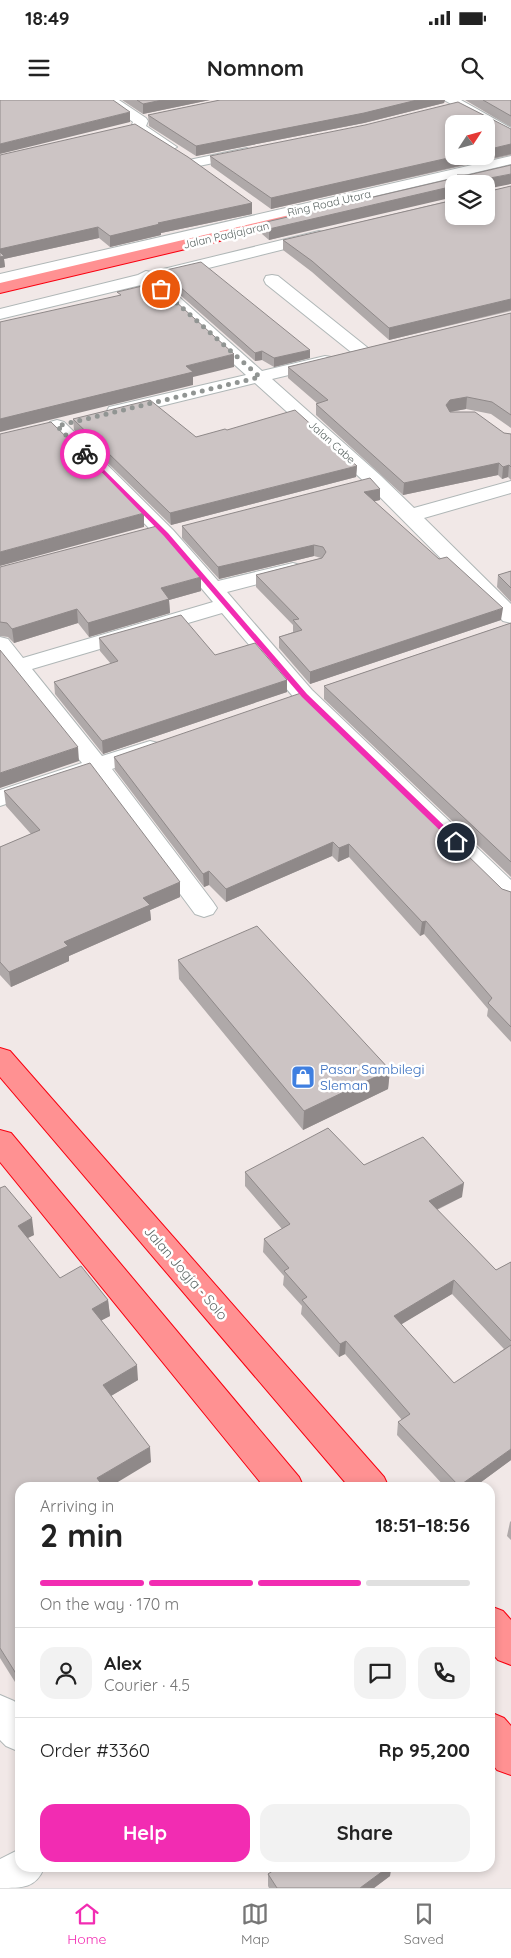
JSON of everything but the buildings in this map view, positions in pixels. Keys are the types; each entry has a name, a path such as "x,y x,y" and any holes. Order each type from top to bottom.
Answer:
{"highway":[{"name":"Jalan Padjajaran","path":"467,175 511,169"},
{"name":"Jalan Padjajaran","path":"0,288 445,180"},
{"name":"Jalan Padjajaran","path":"0,304 333,228"},
{"name":"Jalan Jogja - Solo","path":"0,1058 367,1482"},
{"path":"0,1141 281,1482"},
{"path":"495,1629 511,1647"},
{"path":"495,1737 511,1756"}],"street":[{"path":"110,100 210,174"},
{"path":"451,105 511,134"},
{"path":"120,131 159,117"},
{"path":"194,163 260,150"},
{"name":"Ring Road Utara","path":"463,175 511,160"},
{"name":"Ring Road Utara","path":"0,279 269,217 445,179"},
{"path":"256,207 269,217"},
{"path":"0,314 333,228"},
{"name":"Jalan Cabe","path":"146,276 260,377 365,483 408,516 511,616"},
{"path":"272,280 362,352"},
{"path":"95,416 381,348"},
{"path":"57,426 163,533 304,695 511,895"},
{"path":"408,516 511,487"},
{"path":"19,666 314,564"},
{"path":"0,644 98,766 204,908"},
{"path":"0,798 173,740"},
{"path":"0,1714 15,1728"},
{"path":"0,1882 17,1872"}],"way so far":[{"path":"85,454 57,426 260,377 161,289"}],"place":[{"name":"Pasar Sambilegi Sleman","path":"303,1077"}],"route":[{"path":"85,454 166,534 304,695 456,842"}]}
